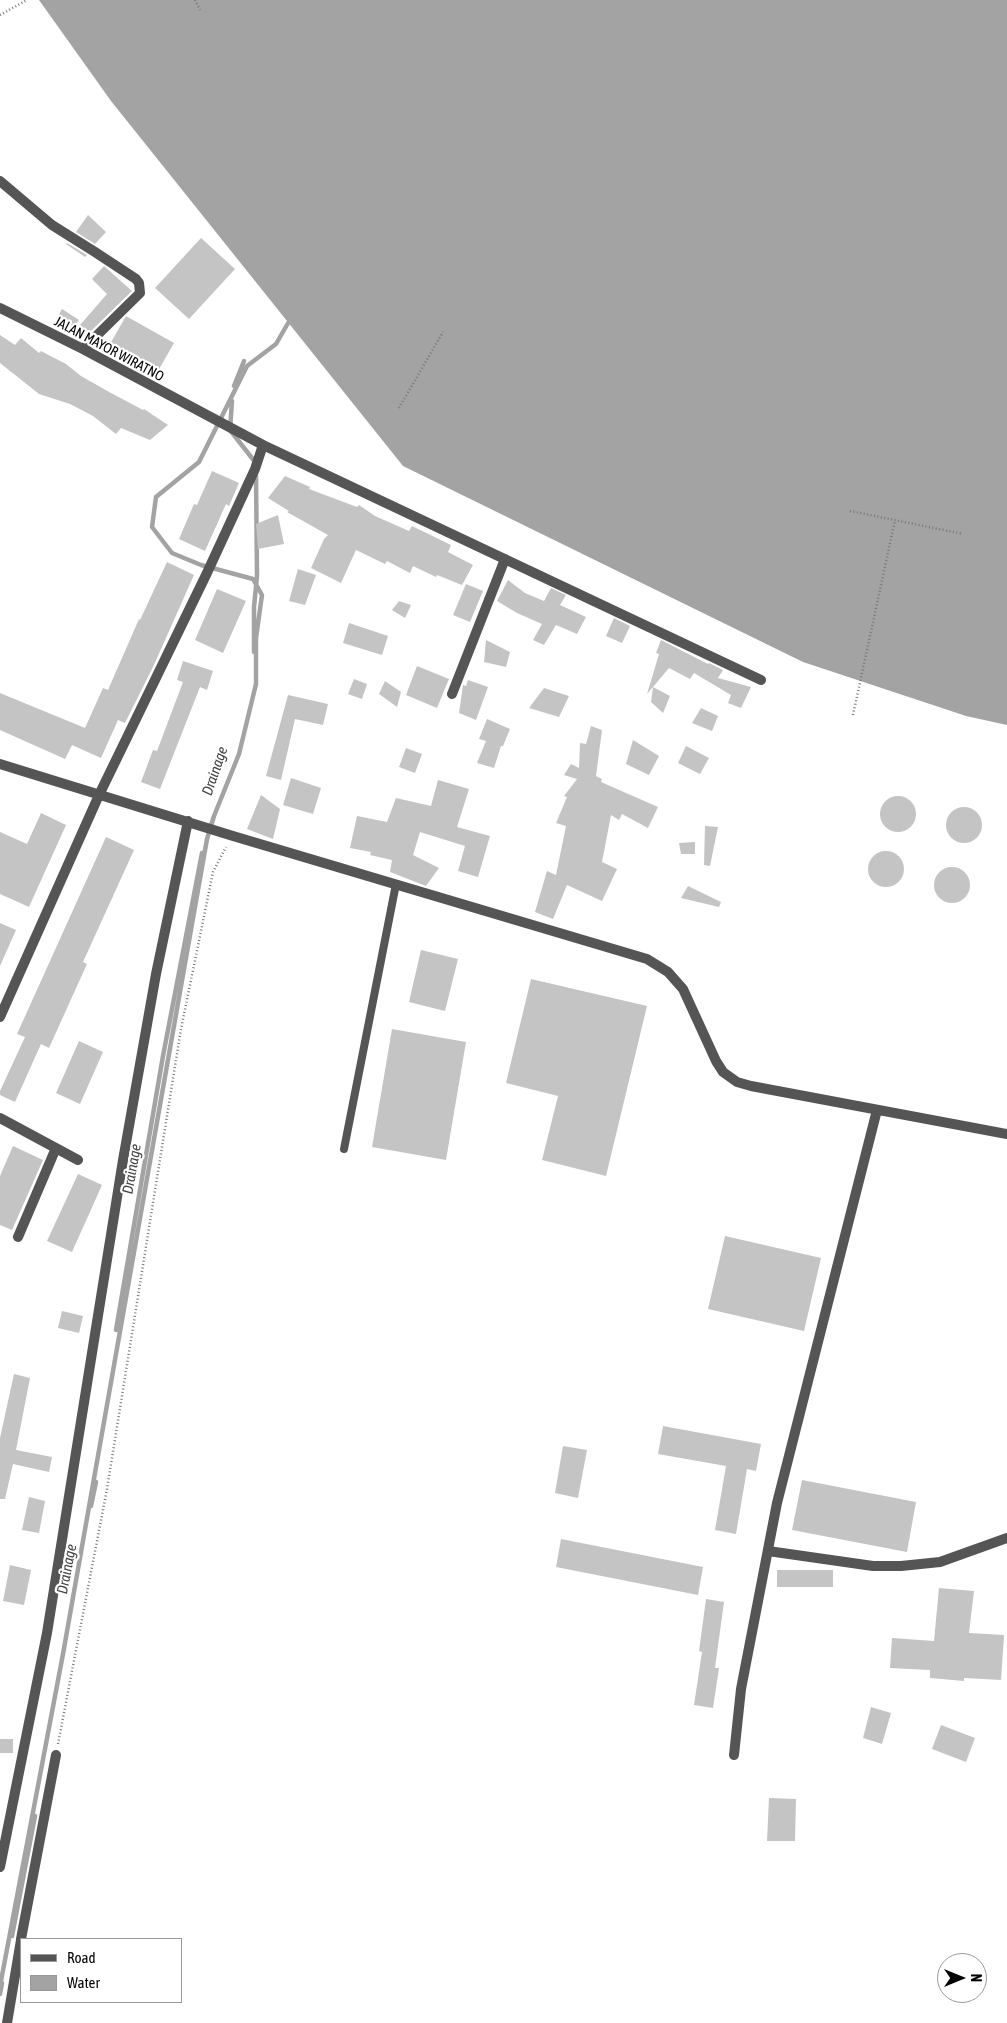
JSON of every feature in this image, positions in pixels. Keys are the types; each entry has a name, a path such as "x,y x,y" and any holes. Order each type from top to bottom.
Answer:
{"street":[{"path":"0,181 52,225 120,268 136,279 138,283 140,293 83,349"},
{"name":"JALAN MAYOR WIRATNO","path":"0,308 83,349 263,445 761,680"},
{"path":"0,1017 99,795 206,575 255,469 263,445"},
{"path":"452,694 505,559"},
{"path":"0,764 230,835 647,959 668,972 682,989 722,1072 737,1082 1007,1134"},
{"path":"0,1867 47,1633 156,974 188,821"},
{"path":"734,1756 741,1689 777,1503 877,1110"},
{"path":"0,1118 78,1160"},
{"path":"18,1237 56,1148"},
{"path":"768,1551 873,1566 901,1566 940,1562 1007,1538"},
{"path":"21,1938 56,1756"},
{"path":"7,2023 20,1945"}],"lane":[{"path":"344,1149 396,884"}],"path":[{"path":"0,15 27,0"},
{"path":"195,0 200,10"},
{"path":"399,408 443,332"},
{"path":"850,511 963,534"},
{"path":"853,715 895,520"},
{"path":"56,1756 107,1489 181,1028 213,872 230,835"}],"water":[{"path":"39,0 1007,0 1007,725 966,716 803,662 403,466 111,101"}],"building":[{"path":"88,215 106,232 95,244 76,232"},
{"path":"201,238 235,269 189,319 155,288"},
{"path":"67,243 87,255 85,257"},
{"path":"104,266 132,291 88,334 80,325 107,294 92,279"},
{"path":"62,309 79,320 68,334 53,325"},
{"path":"126,316 174,343 154,378 106,351"},
{"path":"0,335 15,345 21,338 39,353 41,351 66,364 81,376 144,409 168,425 150,440 121,428 116,434 93,416 70,404 39,394 0,363"},
{"path":"212,471 239,483 229,506 226,504 205,551 179,539 194,504 197,505"},
{"path":"285,476 310,487 309,489 357,507 359,505 375,516 409,531 412,526 451,545 448,552 473,565 462,585 437,575 436,577 413,566 410,573 387,561 385,564 356,550 341,583 311,568 324,539 328,535 287,512 289,511 268,498"},
{"path":"278,515 284,544 258,549 256,524"},
{"path":"167,562 194,575 153,667 125,723 118,720 101,758 72,745 65,759 0,730 0,693 85,728 103,688 108,690 139,619"},
{"path":"298,569 316,575 305,605 289,601"},
{"path":"508,580 525,593 544,601 551,588 566,595 560,605 586,617 577,634 556,625 544,645 533,640 542,624 517,613 497,601"},
{"path":"466,584 483,591 470,622 453,615"},
{"path":"217,589 246,601 223,653 195,640"},
{"path":"399,601 411,605 405,618 392,610"},
{"path":"614,618 630,626 622,643 606,636"},
{"path":"349,623 388,636 382,655 343,643"},
{"path":"486,640 510,652 506,667 484,662"},
{"path":"661,640 723,670 718,678 751,687 741,708 728,703 731,695 694,673 690,679 669,668 647,694 659,654 656,653"},
{"path":"183,661 213,671 207,690 200,687 160,789 141,782 153,750 157,751 183,682 177,680"},
{"path":"417,666 449,679 437,708 406,695"},
{"path":"354,679 367,684 362,699 348,694"},
{"path":"468,680 488,687 476,720 459,713 463,685 466,686"},
{"path":"385,681 401,692 397,707 379,694"},
{"path":"653,687 670,696 663,713 651,702"},
{"path":"544,688 569,696 559,717 529,708"},
{"path":"288,695 328,704 323,725 295,719 281,780 266,776"},
{"path":"701,708 718,716 712,731 692,723"},
{"path":"487,719 510,729 503,746 501,746 494,768 477,763 486,741 479,739"},
{"path":"591,726 602,730 596,776 602,779 601,782 658,807 648,828 622,814 619,820 611,815 602,862 617,869 602,901 567,885 553,919 535,912 547,871 556,875 566,826 556,823 567,797 564,796 577,779 564,775 571,764 579,768 580,743 586,744"},
{"path":"633,740 659,756 649,775 626,764"},
{"path":"686,746 709,758 700,774 678,763"},
{"path":"406,748 422,754 415,773 399,767"},
{"path":"291,778 321,788 313,814 283,805"},
{"path":"438,780 469,789 457,827 490,836 478,877 458,871 465,846 420,832 413,855 439,868 426,886 390,872 392,860 370,855 371,852 350,848 357,816 387,822 396,798 431,806"},
{"path":"261,795 280,809 273,839 247,829"},
{"path":"898,796 910,802 916,814 910,826 898,832 886,826 880,814 886,802"},
{"path":"964,807 976,813 982,825 976,837 964,843 952,837 946,825 952,813"},
{"path":"41,813 66,825 29,907 0,894 0,832 27,844"},
{"path":"705,826 718,827 710,866 704,865"},
{"path":"106,837 134,850 83,962 87,964 49,1048 41,1044 15,1102 0,1095 0,1091 25,1037 17,1034"},
{"path":"695,842 695,854 681,854 679,843"},
{"path":"886,851 898,857 904,869 898,881 886,887 874,881 868,869 874,857"},
{"path":"952,867 964,873 970,885 964,897 952,903 940,897 934,885 940,873"},
{"path":"688,886 721,902 719,907 681,898"},
{"path":"0,923 16,930 0,966"},
{"path":"421,950 458,959 445,1011 409,1002"},
{"path":"531,979 647,1006 606,1176 542,1160 558,1096 506,1083"},
{"path":"392,1029 466,1042 446,1160 372,1147"},
{"path":"79,1041 103,1052 80,1104 56,1093"},
{"path":"13,1146 43,1160 12,1230 0,1225 0,1176"},
{"path":"78,1174 102,1185 72,1252 47,1241"},
{"path":"725,1236 821,1258 804,1331 708,1309"},
{"path":"62,1311 83,1316 79,1333 58,1328"},
{"path":"14,1374 30,1378 16,1450 52,1457 49,1472 13,1464 5,1499 0,1499 0,1438"},
{"path":"663,1426 761,1444 756,1471 747,1469 736,1534 715,1530 726,1466 658,1454"},
{"path":"563,1446 587,1450 578,1498 555,1493"},
{"path":"802,1480 916,1502 907,1552 792,1530"},
{"path":"29,1497 45,1501 39,1533 22,1530"},
{"path":"561,1539 703,1567 698,1595 556,1567"},
{"path":"10,1565 31,1570 24,1605 3,1601"},
{"path":"777,1570 833,1570 833,1587 777,1587"},
{"path":"939,1588 974,1591 969,1633 1004,1635 1001,1680 964,1678 964,1681 930,1678 930,1670 890,1668 892,1638 934,1641"},
{"path":"706,1599 724,1602 715,1668 719,1668 713,1708 694,1705 702,1652 699,1651"},
{"path":"871,1707 891,1713 882,1744 863,1738"},
{"path":"941,1725 975,1738 966,1762 932,1749"},
{"path":"0,1739 13,1739 13,1753 0,1753"},
{"path":"769,1798 796,1799 795,1841 767,1841"}],"waterway":[{"path":"0,1986 63,1654 207,839 214,816 239,754 256,684 256,638 262,595 253,579 201,565 172,553 152,527 156,497 199,462 247,366 276,344 291,318"},
{"name":"Drainage","path":"234,386 244,361"},
{"name":"Drainage","path":"232,401 230,430 255,462"},
{"name":"Drainage","path":"254,652 254,607 257,576 256,475"},
{"name":"Drainage","path":"116,1330 163,1056 202,853"},
{"name":"Drainage","path":"91,1506 96,1482"},
{"name":"Drainage","path":"12,1936 35,1816"},
{"name":"Drainage","path":"0,1994 2,1983"}]}
